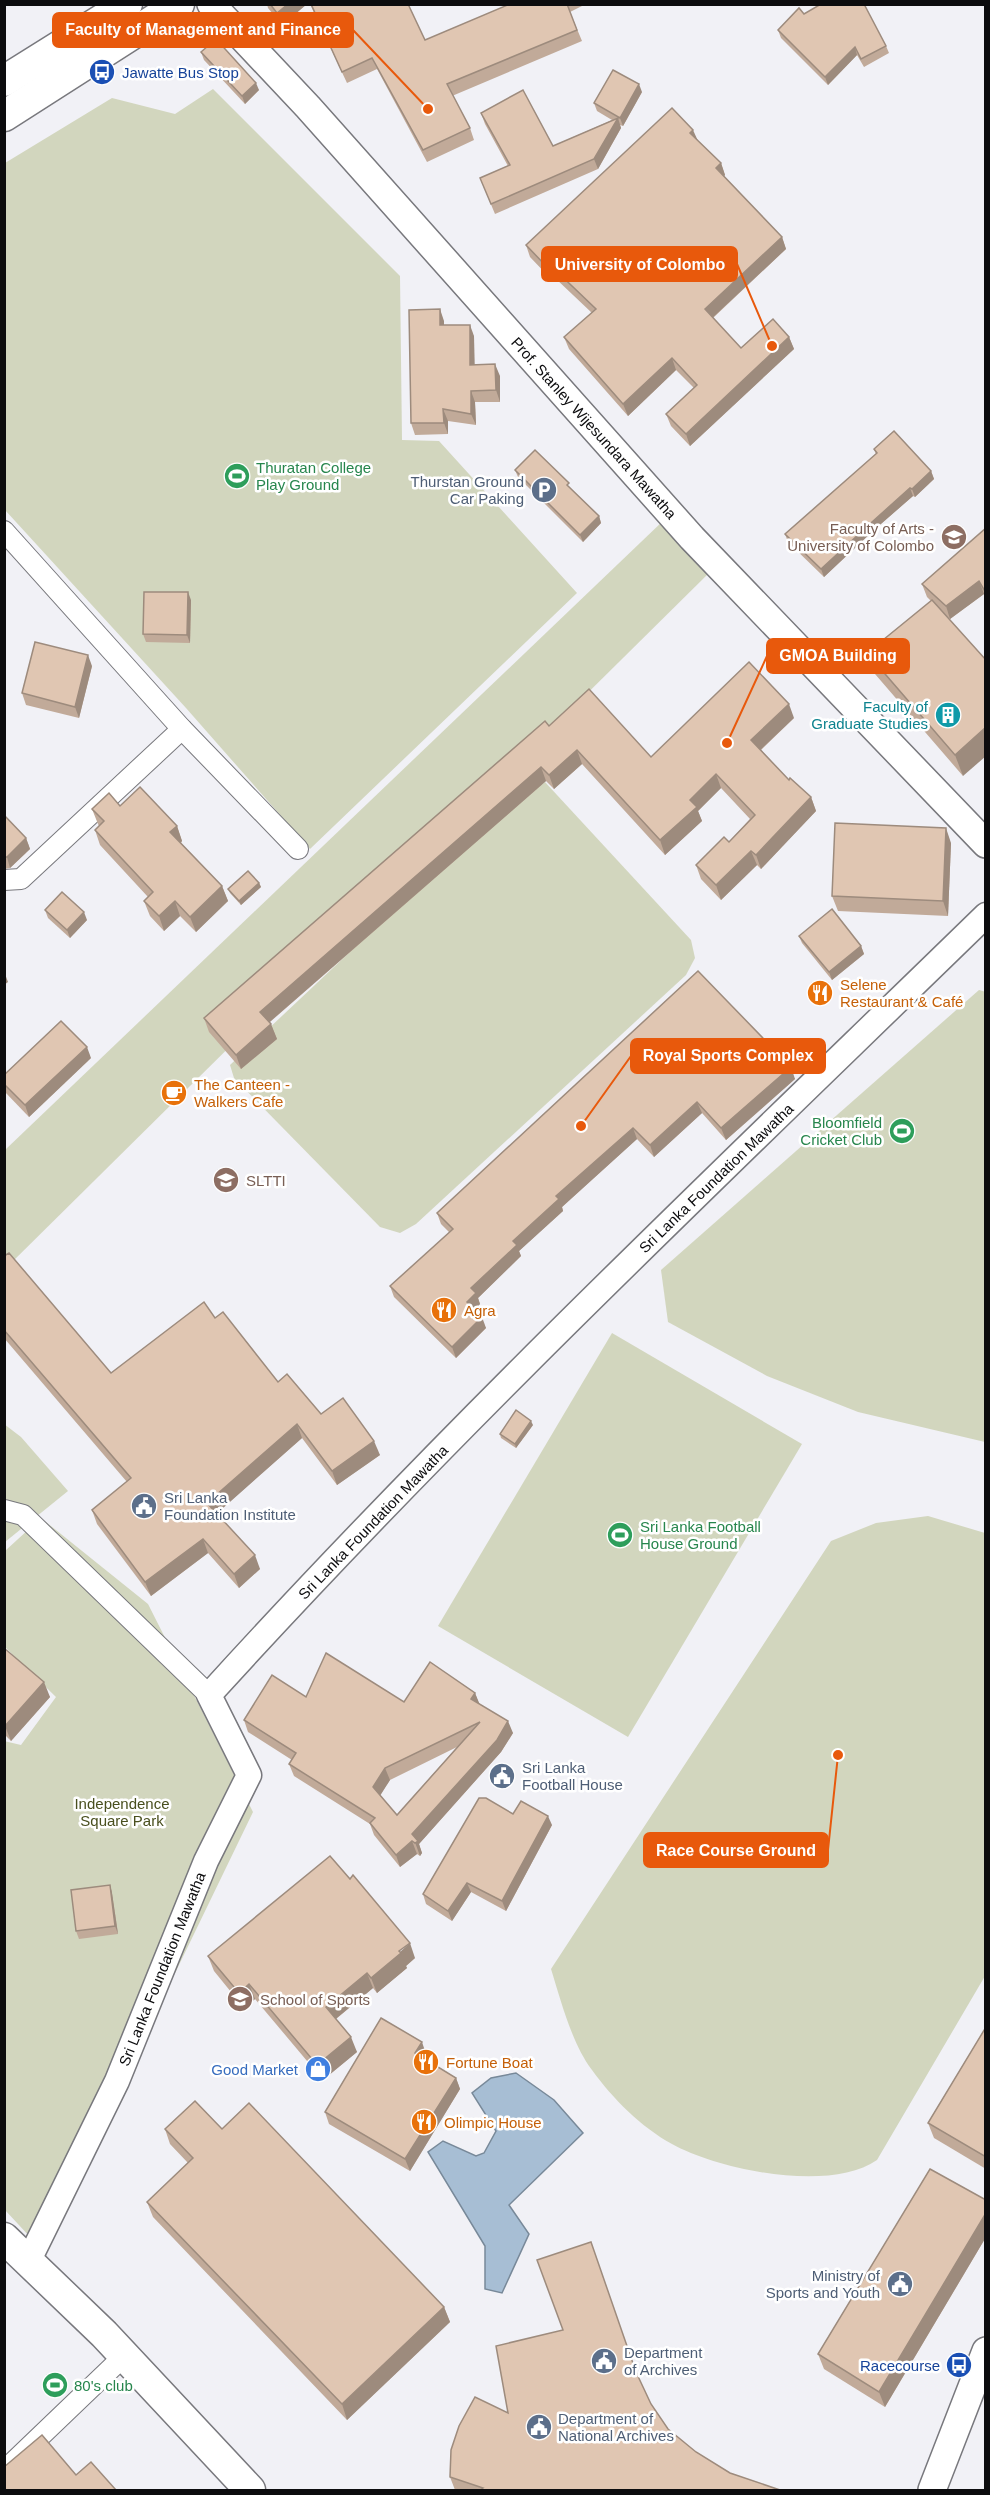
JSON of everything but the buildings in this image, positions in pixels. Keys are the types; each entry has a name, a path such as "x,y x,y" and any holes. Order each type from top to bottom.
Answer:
{"main road":[{"path":"4,81 127,4"},
{"path":"4,116 179,4"},
{"name":"Prof. Stanley Wijesundara Mawatha","path":"211,4 300,98 692,538 986,844"},
{"path":"4,2238 124,2356 250,2490"},
{"path":"932,2490 934,2479 986,2351"}],"street":[{"path":"4,531 182,729 298,849"},
{"path":"4,880 21,879 182,729"},
{"name":"Sri Lanka Foundation Mawatha","path":"27,2262 117,2081 206,1861 249,1774 209,1695 286,1611 554,1336 986,915"},
{"path":"4,1510 23,1515 209,1695"},
{"path":"4,2471 124,2356"}],"green space":[{"name":"Thuratan College Play Ground","path":"213,89 400,276 402,440 439,441 577,593 310,849 186,708 5,510 5,163 112,98 175,114"},
{"path":"664,520 709,573 5,1269 5,1150"},
{"path":"545,782 691,940 695,958 686,975 416,1224 400,1233 380,1227 234,1078 230,1065 475,834"},
{"name":"Bloomfield Cricket Club","path":"979,990 986,992 985,1442 858,1412 767,1376 668,1322 661,1270"},
{"name":"Sri Lanka Football House Ground","path":"612,1333 802,1444 628,1737 438,1626"},
{"path":"4,1424 21,1437 68,1491 5,1542"},
{"path":"928,1516 985,1533 985,1976 877,2160 857,2170 832,2175 804,2176 745,2169 692,2154 649,2129 628,2112 600,2081 585,2060 573,2035 551,1969 831,1541 876,1523"},
{"name":"Independence Square Park","path":"41,1518 148,1604 253,1812 148,2029 31,2238 5,2210 4,1741 21,1745 56,1697 5,1647 5,1551"}],"water":[{"path":"516,2073 554,2100 583,2133 509,2205 529,2234 502,2293 485,2289 485,2246 428,2152 443,2141 476,2156 484,2153 496,2131 472,2093 491,2078"}],"place":[{"name":"Jawatte Bus Stop","path":"102,72"},
{"name":"Faculty of Management and Finance","path":"428,109"},
{"name":"University of Colombo","path":"772,346"},
{"name":"Thuratan College Play Ground","path":"237,476"},
{"name":"Thurstan Ground Car Paking","path":"544,490"},
{"name":"Faculty of Arts - University of Colombo","path":"954,537"},
{"name":"Faculty of Graduate Studies","path":"948,715"},
{"name":"GMOA Building","path":"727,743"},
{"name":"Selene Restaurant & Café","path":"820,993"},
{"name":"The Canteen - Walkers Cafe","path":"174,1093"},
{"name":"Royal Sports Complex","path":"581,1126"},
{"name":"Bloomfield Cricket Club","path":"902,1131"},
{"name":"SLTTI","path":"226,1180"},
{"name":"Agra","path":"444,1310"},
{"name":"Sri Lanka Foundation Institute","path":"144,1506"},
{"name":"Sri Lanka Football House Ground","path":"620,1535"},
{"name":"Race Course Ground","path":"838,1755"},
{"name":"Sri Lanka Football House","path":"502,1776"},
{"name":"School of Sports","path":"240,1999"},
{"name":"Fortune Boat","path":"426,2062"},
{"name":"Good Market","path":"318,2069"},
{"name":"Olimpic House","path":"424,2122"},
{"name":"Ministry of Sports and Youth","path":"900,2284"},
{"name":"Department of Archives","path":"604,2361"},
{"name":"Racecourse","path":"959,2365"},
{"name":"80's club","path":"55,2385"},
{"name":"Department of National Archives","path":"539,2427"}]}
